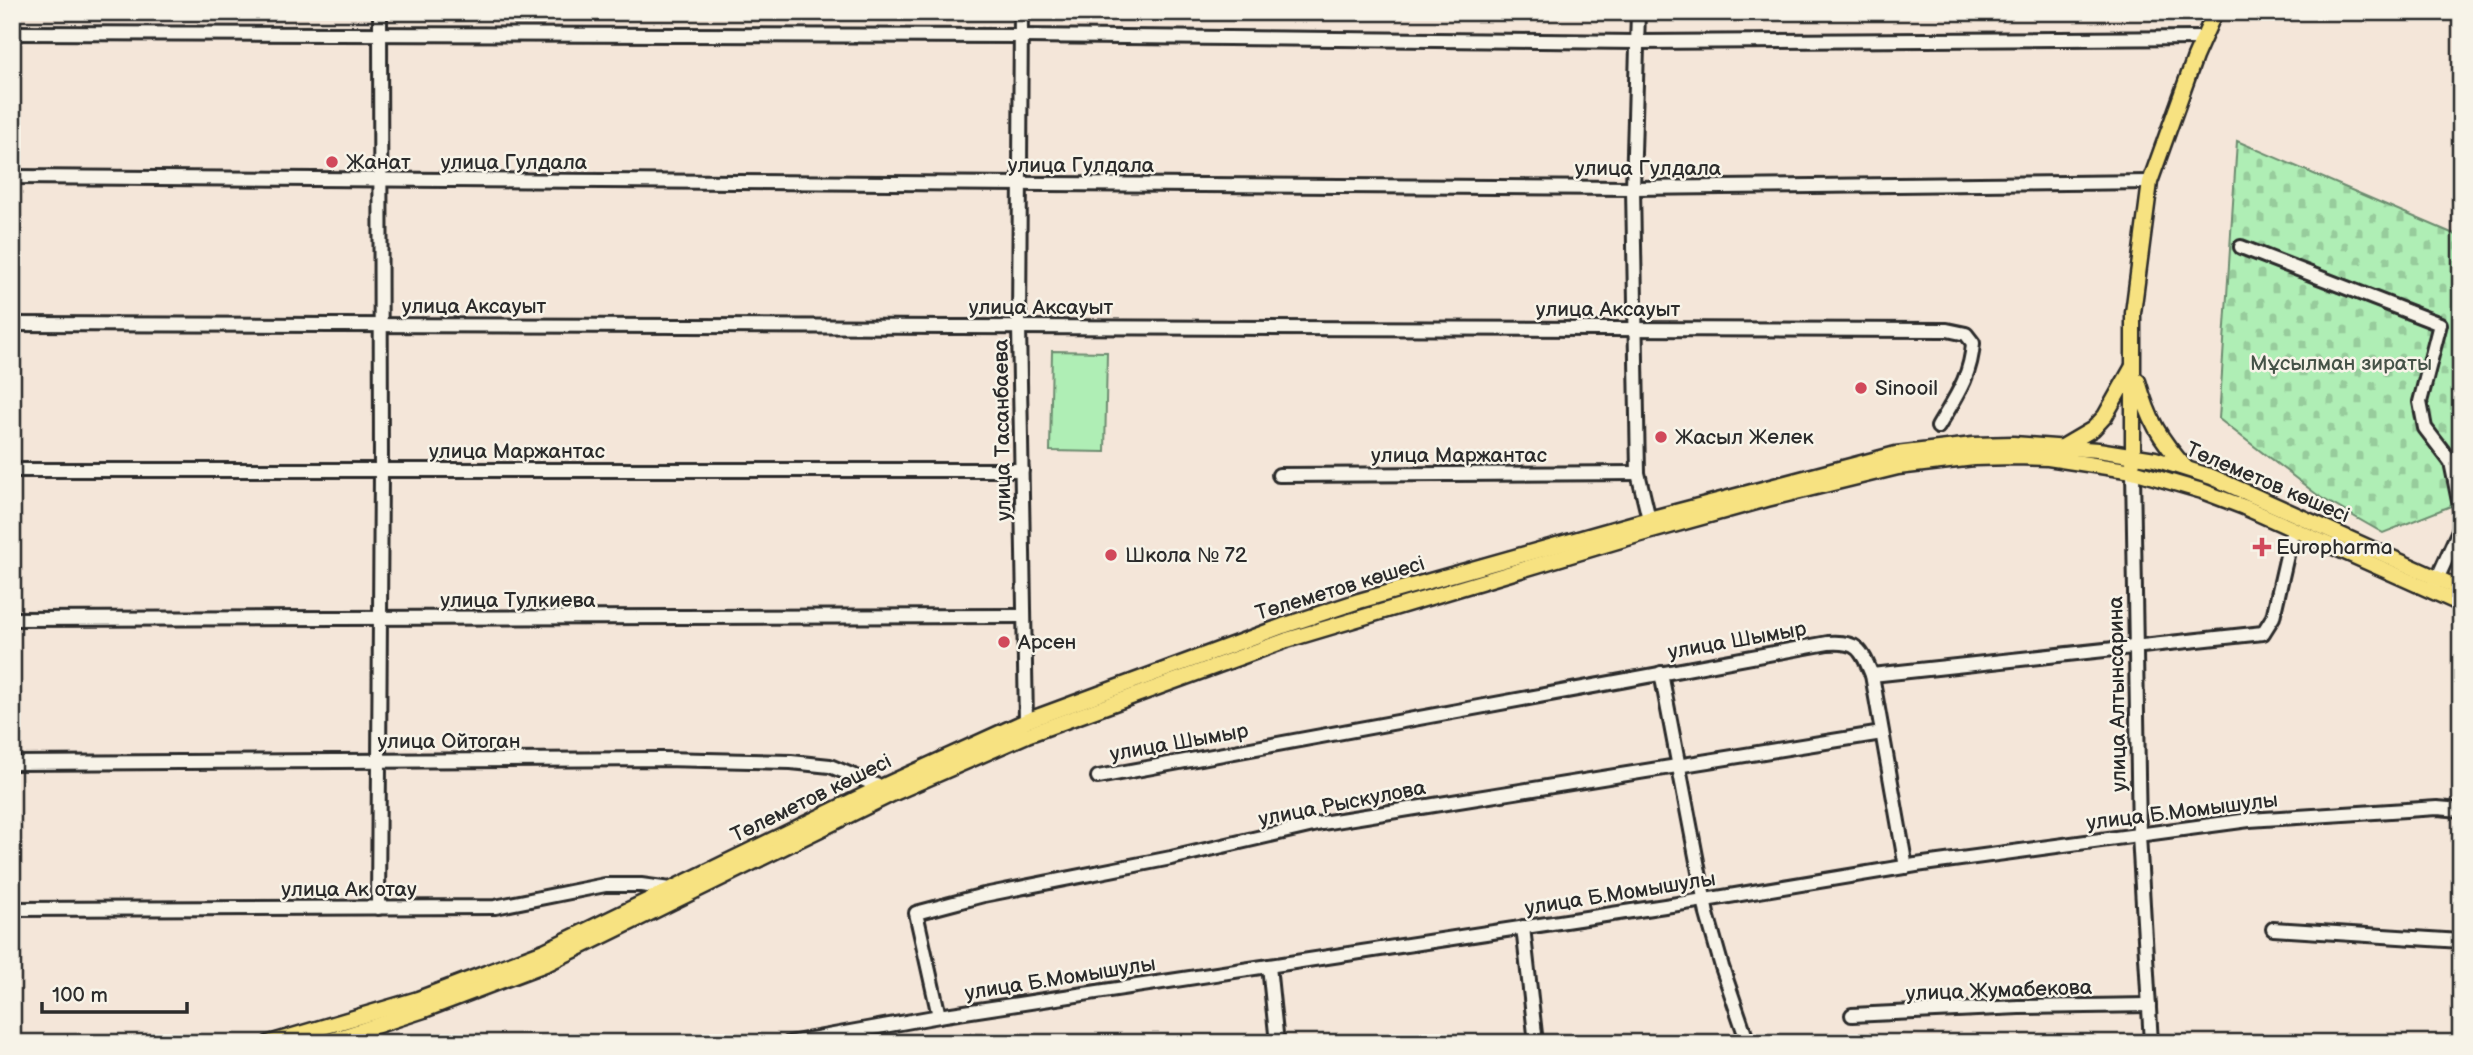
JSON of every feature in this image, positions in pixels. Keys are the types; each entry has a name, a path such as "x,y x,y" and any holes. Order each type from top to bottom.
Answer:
{"main road":[{"path":"2133,471 2133,313 2150,182 2215,12"},
{"path":"2064,446 2092,429 2105,416 2133,366"},
{"path":"2133,366 2152,424 2186,468"},
{"name":"Төлеметов көшесі","path":"323,1043 424,1010 548,962 881,787 1026,721 1359,601 1649,519 1896,454 1973,445 2064,446 2134,454 2186,468 2435,584 2461,604"},
{"name":"Төлеметов көшесі","path":"269,1043 368,1015 504,967 673,895 1027,734 1287,640 1641,534 1815,486 1928,463 1974,458 2048,458 2133,471 2202,491 2435,584 2461,589"}],"street":[{"path":"378,908 380,12"},
{"name":"улица Тасанбаева","path":"1021,12 1019,326 1026,721"},
{"path":"1638,12 1633,188 1638,473 1649,519"},
{"path":"12,33 1021,36 1637,42 2203,38"},
{"name":"улица Гулдала","path":"12,177 1633,188 2150,182"},
{"path":"2241,247 2440,324 2420,402 2425,428 2451,461 2461,511"},
{"name":"улица Аксауыт","path":"12,324 1947,330 1966,334 1973,343 1970,370 1938,426"},
{"name":"улица Маржантас","path":"12,470 1021,470"},
{"name":"улица Алтынсарина","path":"2133,471 2139,835 2151,1043"},
{"name":"улица Маржантас","path":"1279,475 1638,473"},
{"path":"2435,584 2461,526"},
{"path":"1906,867 1872,675 2263,633 2273,617 2293,529"},
{"name":"улица Тулкиева","path":"12,619 1024,616"},
{"name":"улица Шымыр","path":"1098,777 1661,673 1846,642 1854,645 1863,655 1872,675"},
{"path":"1661,673 1705,900 1722,967 1748,1043"},
{"name":"улица Рыскулова","path":"939,1016 916,913 984,895 1171,858 1322,823 1882,733"},
{"name":"улица Ойтоган","path":"12,763 663,759 791,762 830,766 881,787"},
{"name":"улица Б.Момышулы","path":"789,1043 939,1016 1906,867 2249,820 2437,808 2461,810"},
{"name":"улица Ак отау","path":"12,909 495,907 605,886 641,885 673,895"},
{"path":"1523,927 1536,1043"},
{"path":"2273,929 2461,941"},
{"path":"1269,966 1277,1043"},
{"name":"улица Жумабекова","path":"1852,1016 2019,1007 2149,1005"}],"green space":[{"name":"Мұсылман зираты","path":"2237,141 2461,237 2461,502 2383,533 2320,497 2219,419"},
{"path":"1052,351 1107,352 1105,452 1050,451"}],"place":[{"name":"Жанат","path":"332,162"},
{"name":"Sinooil","path":"1861,388"},
{"name":"Жасыл Желек","path":"1661,437"},
{"name":"Europharma","path":"2262,547"},
{"name":"Школа № 72","path":"1111,555"},
{"name":"Арсен","path":"1004,642"}]}
